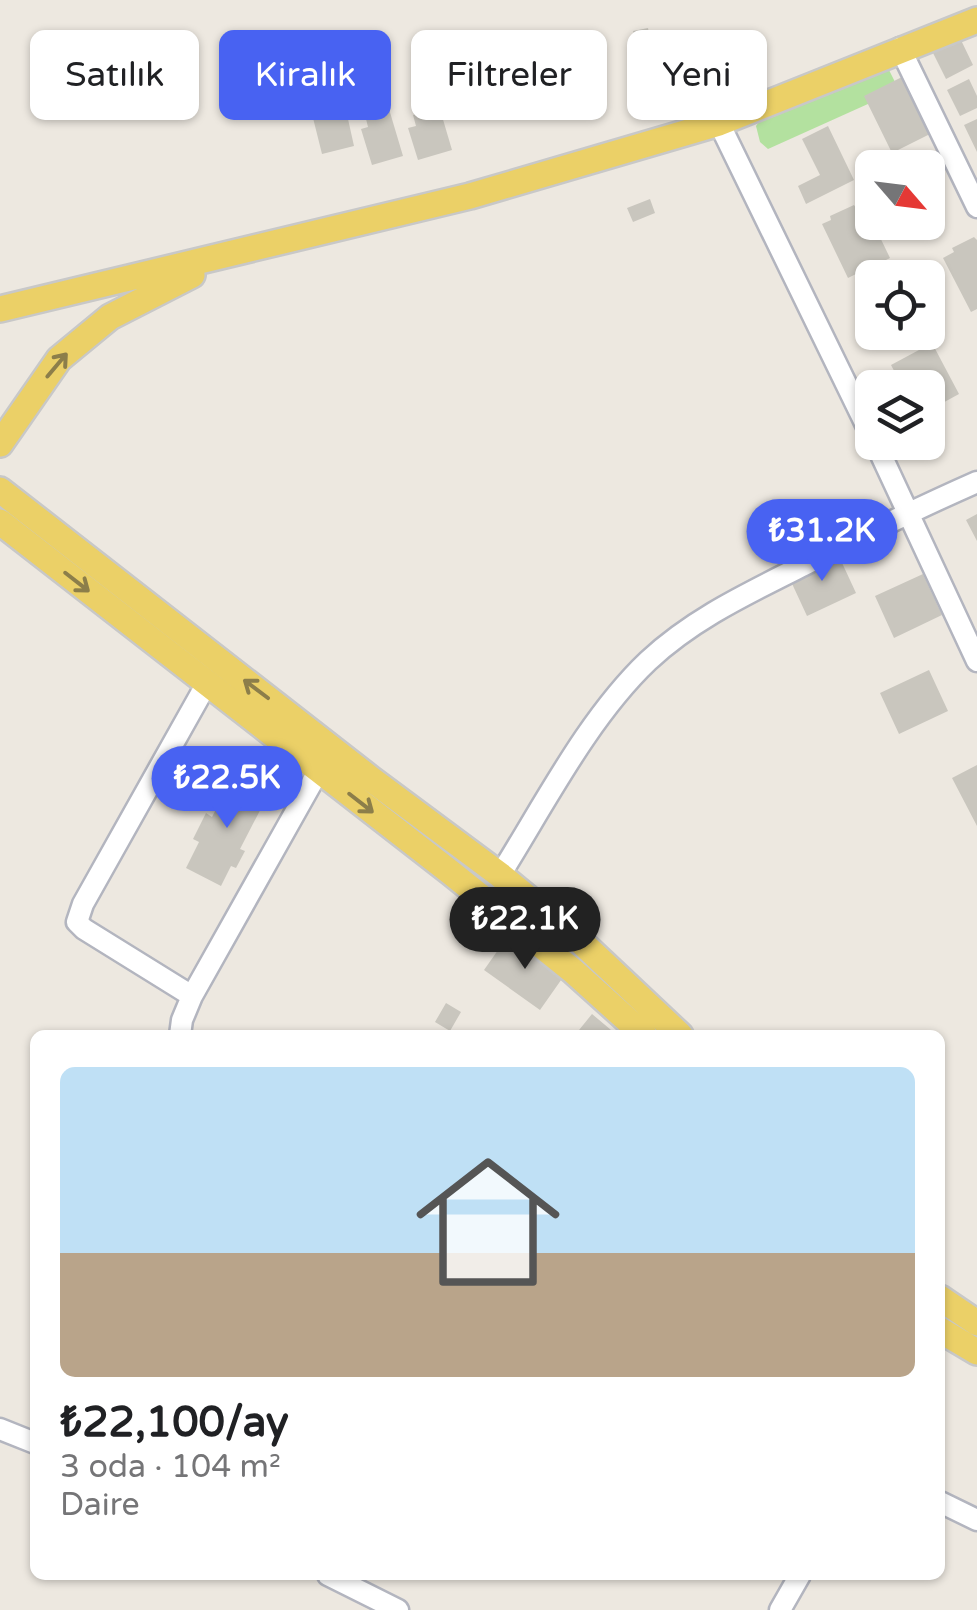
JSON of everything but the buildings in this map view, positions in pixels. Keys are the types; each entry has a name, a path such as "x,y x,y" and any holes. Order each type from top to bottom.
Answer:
{"main road":[{"path":"0,308 470,196 720,123 977,20"},
{"path":"0,444 60,359 110,316 232,255"},
{"path":"0,490 500,875 675,1030"},
{"path":"0,522 558,958 638,1030"},
{"path":"954,1332 977,1352"}],"street":[{"path":"900,48 977,206"},
{"path":"720,123 855,401"},
{"path":"884,460 977,661"},
{"path":"500,875 583,743 645,664 706,616 909,512 977,482"},
{"path":"192,996 78,922 83,904 207,683"},
{"path":"181,1030 192,996 319,770"},
{"path":"0,1429 30,1441"},
{"path":"945,1504 977,1520"},
{"path":"338,1580 398,1610"},
{"path":"780,1610 797,1580"}],"green space":[{"path":"886,64 899,90 768,149 760,142 756,126"}]}
